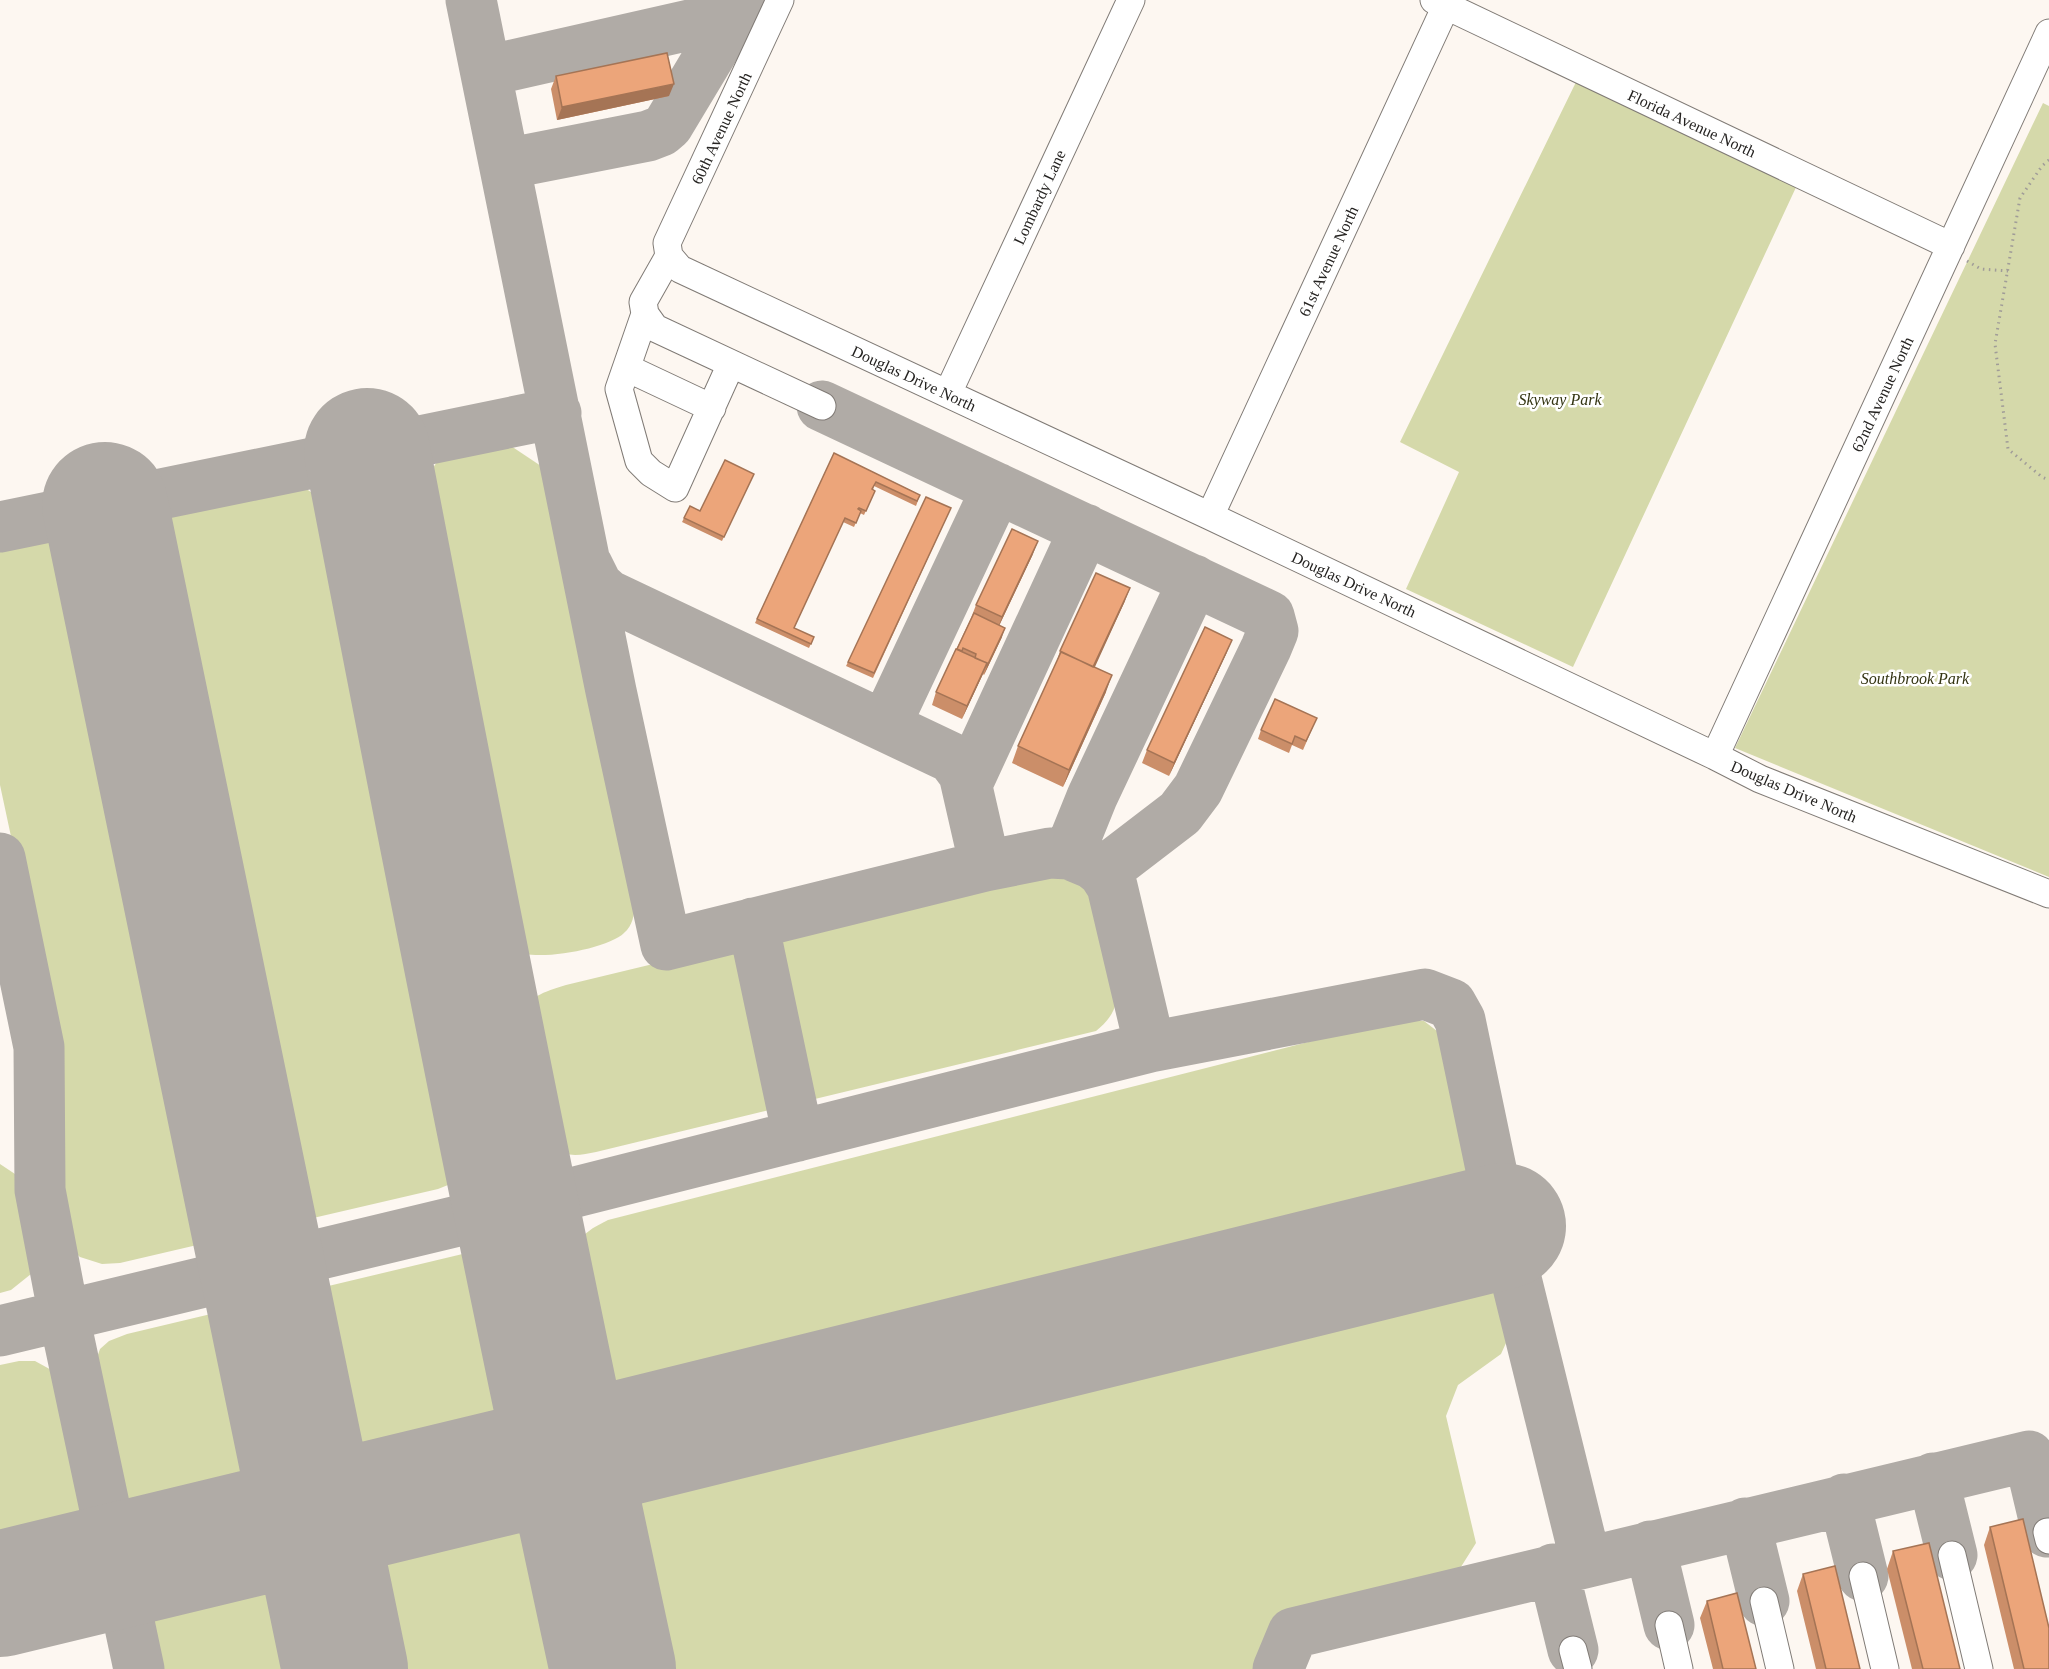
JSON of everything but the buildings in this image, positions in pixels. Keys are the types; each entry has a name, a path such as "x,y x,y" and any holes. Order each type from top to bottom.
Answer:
{"street":[{"name":"60th Avenue North","path":"712,408 675,488 666,484 639,461 619,389 645,314 643,302 669,256 668,243 780,0"},
{"name":"Lombardy Lane","path":"948,393 1131,0"},
{"name":"Florida Avenue North","path":"1440,3 1951,246"},
{"name":"61st Avenue North","path":"1210,516 1440,3"},
{"name":"62nd Avenue North","path":"1715,756 2049,33"},
{"name":"Douglas Drive North","path":"669,256 680,269 1210,516 1760,779 2049,894"},
{"path":"645,314 655,328 822,406"},
{"path":"627,368 712,408 732,364"},
{"path":"1952,1555 1979,1669"},
{"path":"1863,1576 1885,1669"},
{"path":"1764,1601 1780,1669"},
{"path":"1669,1625 1679,1669"}],"path":[{"path":"2049,159 2020,198 1995,344 2008,448 2042,477 2049,480"},
{"path":"1951,246 1961,258 1981,269 2008,271"}],"green space":[{"name":"Skyway Park","path":"1577,80 1798,183 1573,667 1406,589 1459,472 1400,442"},
{"name":"Southbrook Park","path":"2043,103 2049,106 2049,877 1735,748"},
{"path":"499,438 547,470 635,904 629,927 615,939 587,949 553,955 523,954 513,950 506,941 498,922 409,502 444,452"},
{"path":"296,482 342,513 354,555 454,1042 472,1112 477,1143 468,1170 453,1183 438,1189 120,1263 102,1264 80,1257 66,1240 56,1176 56,1047 0,785 0,541"},
{"path":"1055,867 1077,875 1095,889 1113,961 1116,990 1114,1010 1096,1031 588,1154 564,1153 555,1146 547,1133 534,1097 521,1029 524,1010 534,998 541,994 566,985"},
{"path":"1408,1020 1424,1021 1437,1031 1449,1049 1472,1166 1463,1188 1455,1198 644,1402 627,1403 613,1399 603,1390 594,1375 576,1292 573,1260 574,1250 584,1235 608,1220 1371,1026"},
{"path":"0,1164 15,1174 22,1184 37,1244 31,1274 11,1290 0,1293"},
{"path":"471,1252 491,1261 506,1279 529,1393 526,1418 522,1425 510,1435 460,1450 170,1516 154,1517 141,1514 130,1507 120,1495 92,1372 100,1349 109,1341 127,1334"},
{"path":"1469,1272 1500,1284 1511,1332 1501,1354 1458,1385 1446,1416 1476,1543 1459,1570 1303,1609 1269,1649 1261,1669 656,1669 628,1525 635,1500 644,1486 680,1468"},
{"path":"19,1361 35,1361 55,1372 67,1392 88,1503 82,1521 74,1532 47,1547 0,1558 0,1365"},
{"path":"518,1506 540,1514 550,1525 558,1542 572,1586 588,1669 157,1669 150,1623 153,1605 163,1594 183,1586 506,1507"}],"taxiway":[{"path":"471,0 611,691 666,945 985,866 1050,853 1069,854 1093,864 1103,872 1112,886 1150,1047"},
{"path":"505,164 648,136 661,131 668,125 743,0"},
{"path":"486,71 734,15"},
{"path":"822,406 1269,616 1273,631 1198,789 1180,813 1103,872"},
{"path":"0,527 556,413"},
{"path":"885,726 997,488"},
{"path":"967,784 1085,529"},
{"path":"587,565 597,585 608,595 952,758 964,774 985,866"},
{"path":"1069,854 1092,797 1194,580"},
{"path":"0,858 39,1047 40,1190 64,1316 139,1669"},
{"path":"753,923 798,1136"},
{"path":"0,1331 516,1207 1150,1047 1425,994 1451,1004 1460,1020 1503,1226 1586,1562"},
{"path":"1278,1669 1293,1633 2029,1456 2047,1532"},
{"path":"1933,1478 1952,1555"},
{"path":"1844,1499 1863,1576"},
{"path":"1745,1523 1764,1601"},
{"path":"1650,1546 1669,1625"},
{"path":"1553,1569 1573,1650"}],"runway":[{"path":"367,451 486,1061 613,1669"},
{"path":"105,505 345,1669"},
{"path":"0,1594 1503,1226"}]}
